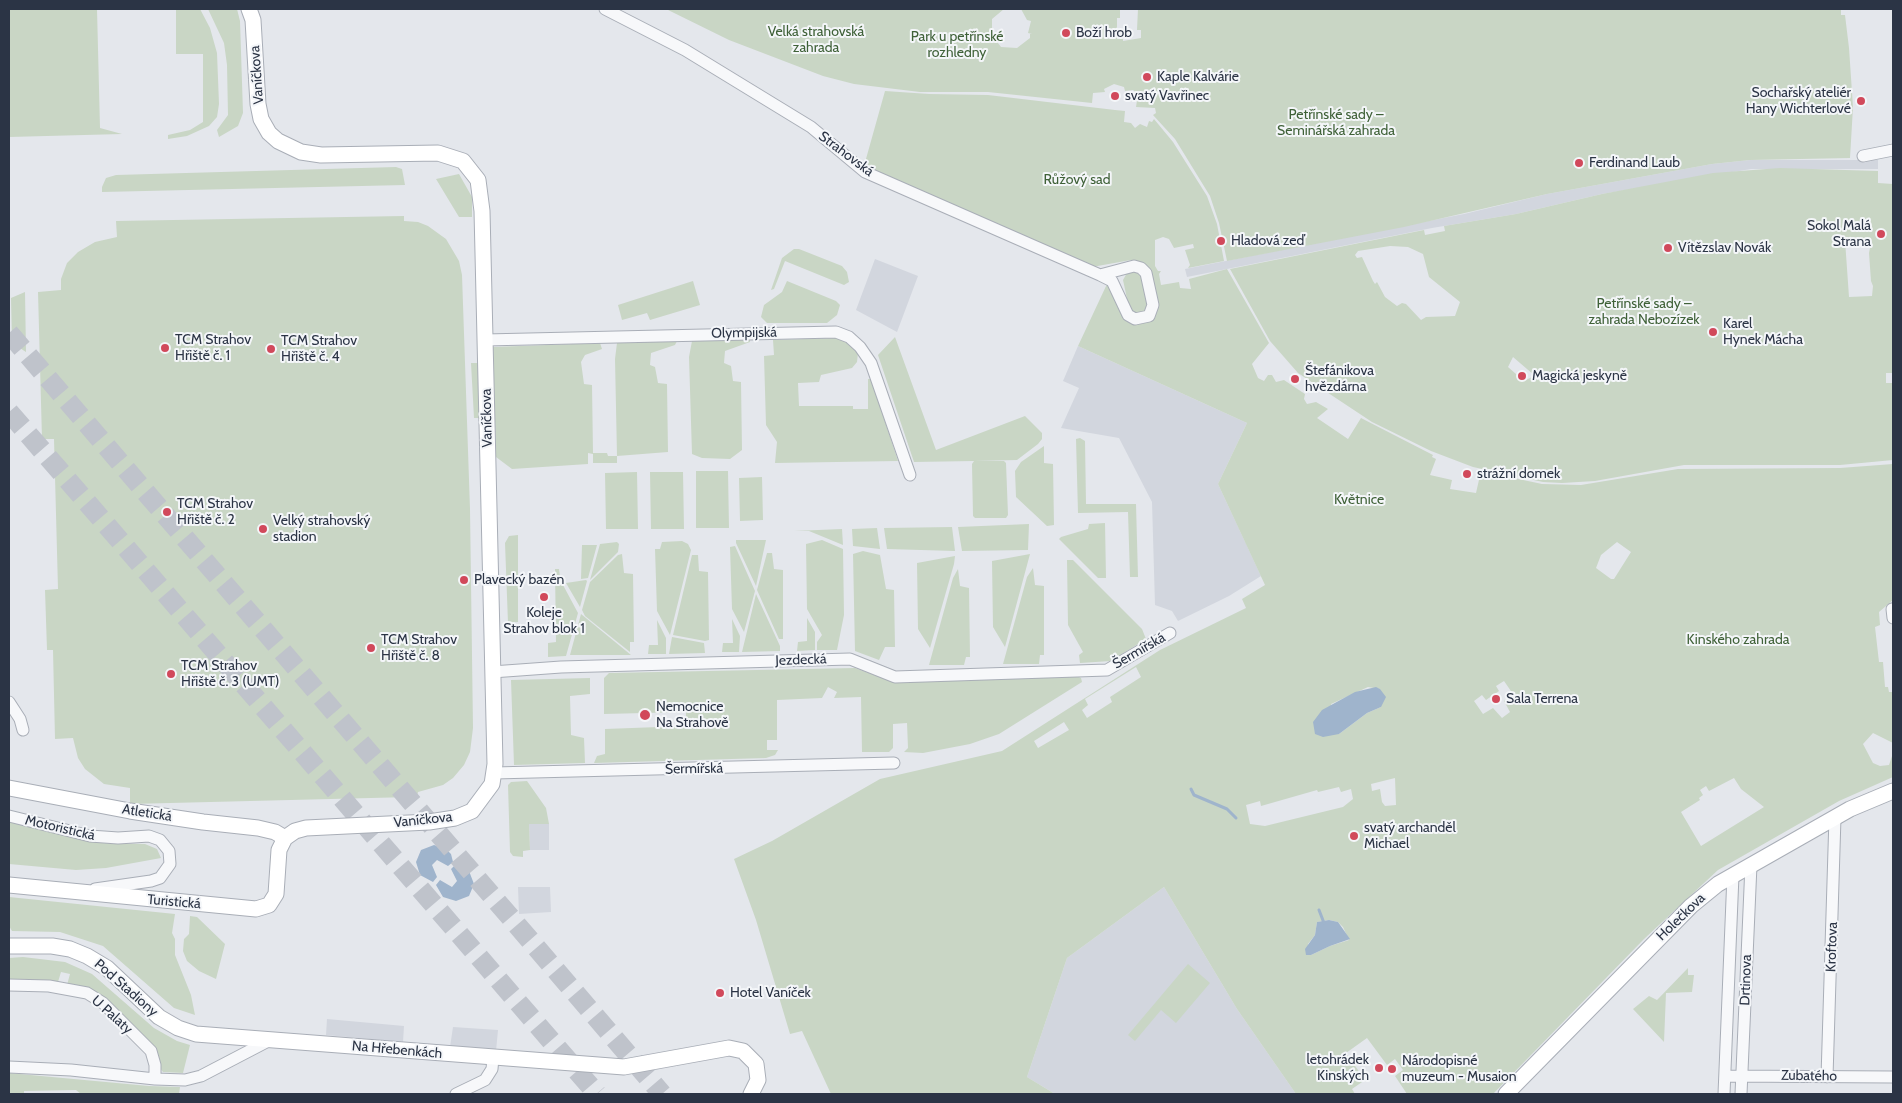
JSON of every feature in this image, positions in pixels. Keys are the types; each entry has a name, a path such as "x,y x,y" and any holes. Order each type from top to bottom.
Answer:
{"street":[{"name":"Vaníčkova","path":"250,9 253,20 259,112 269,133 278,141 301,152 321,155 438,153 463,161 478,180 482,196 494,773 492,784 478,805 455,818 429,822 306,828 285,838"},
{"name":"Strahovská","path":"605,9 685,50 811,126 865,172 1112,281 1128,315 1134,319 1149,316 1153,305 1146,273 1142,268 1134,266 1120,268 1100,275"},
{"path":"1863,156 1893,150"},
{"name":"Olympijská","path":"485,340 836,332 848,337 860,347 871,363 910,475"},
{"name":"Šermířská","path":"1107,670 1170,633"},
{"name":"Jezdecká","path":"492,672 850,659 895,677 1107,670"},
{"path":"9,702 20,719 23,730"},
{"name":"Šermířská","path":"494,773 894,763"},
{"name":"Atletická","path":"9,788 130,811 258,828 274,832 285,838"},
{"name":"Holečkova","path":"1506,1094 1691,906 1718,884 1835,817 1893,791"},
{"name":"Motoristická","path":"9,816 90,836 118,838 149,836 160,840 169,851 170,864 164,875 151,882 76,893"},
{"name":"Kroftova","path":"1827,1077 1835,817"},
{"name":"Turistická","path":"9,885 250,909 261,908 269,904 276,894 279,850 285,838"},
{"name":"Drtinova","path":"1741,1094 1751,865"},
{"name":"Drtinova","path":"1724,1094 1733,875"},
{"name":"Pod Stadiony","path":"9,946 52,946 70,949 87,956 107,968 159,1017 178,1028 196,1034 272,1039"},
{"name":"U Palaty","path":"9,985 49,986 87,993 103,1003 151,1051 155,1065 155,1079"},
{"path":"9,1067 71,1070 155,1079 185,1080 201,1076 272,1039"},
{"name":"Na Hřebenkách","path":"272,1039 624,1067 730,1048 743,1051 756,1064 758,1080 751,1094"},
{"path":"456,1094 485,1080 492,1069 493,1058"},
{"name":"Zubatého","path":"1725,1076 1893,1077"}],"shaded area":[{"path":"1750,160 1878,160 1878,169 1751,169 1602,194 1516,214 1432,228 1187,277 1185,269 1464,214 1547,194 1712,164"},
{"path":"875,259 918,276 897,332 856,310"},
{"path":"1078,346 1247,423 1218,484 1261,576 1229,596 1178,621 1172,611 1155,605 1152,502 1119,438 1061,428 1079,388 1063,381"},
{"path":"529,824 549,824 549,850 530,850"},
{"path":"518,887 550,887 551,912 519,914"},
{"path":"1164,887 1237,1009 1296,1094 1055,1094 1027,1077 1067,958"},
{"path":"327,1019 404,1026 403,1042 326,1035"},
{"path":"453,1027 498,1030 496,1051 450,1047"}],"green space":[{"path":"9,9 97,9 100,128 122,134 9,137"},
{"path":"176,9 200,9 210,28 217,53 219,104 217,117 209,126 187,136 168,139 168,135 190,130 203,122 203,54 176,54"},
{"path":"208,9 237,9 240,21 243,113 238,126 219,137 217,130 228,115 227,65 224,43"},
{"name":"Petřínské sady – Seminářská zahrada","path":"666,9 1004,9 992,19 992,35 1001,47 1017,48 1030,38 1030,34 1032,34 1028,33 1031,21 1027,20 1021,9 1120,9 1120,18 1117,18 1117,39 1123,39 1123,41 1141,38 1141,30 1137,30 1138,9 1841,9 1841,15 1845,15 1853,107 1850,158 1750,160 1712,164 1547,194 1404,227 1227,261 1219,223 1210,196 1175,139 1153,115 1156,113 1155,108 1136,107 1138,94 1133,90 1125,91 1124,87 1114,84 1104,89 1105,92 1093,93 1092,103 988,92 920,92 854,84 823,76 729,40"},
{"name":"Kinského zahrada","path":"885,91 988,95 1125,111 1124,122 1131,123 1135,128 1140,124 1147,127 1149,121 1152,122 1154,119 1173,142 1207,196 1217,224 1224,261 1188,268 1190,265 1185,250 1194,248 1193,244 1174,248 1169,239 1163,237 1155,240 1155,266 1158,271 1161,271 1159,274 1161,285 1179,282 1180,288 1191,289 1189,279 1227,269 1269,343 1252,364 1258,378 1264,381 1268,375 1272,375 1276,382 1284,380 1305,394 1304,399 1307,404 1316,402 1328,409 1317,418 1348,439 1361,418 1433,455 1432,457 1436,459 1430,475 1452,480 1450,489 1476,493 1481,471 1542,484 1581,485 1678,469 1840,468 1893,464 1893,600 1879,612 1880,625 1875,627 1879,662 1883,662 1885,687 1888,687 1889,692 1893,692 1893,743 1873,733 1863,744 1873,763 1880,766 1889,765 1893,753 1893,777 1839,801 1718,870 1644,939 1493,1094 1407,1094 1395,1076 1403,1070 1395,1059 1387,1065 1367,1038 1346,1053 1365,1080 1352,1089 1355,1094 1296,1094 1237,1009 1164,887 1067,958 1027,1077 1055,1094 831,1094 802,1031 790,1034 756,920 734,859 772,841 880,779 1002,751 1160,650 1246,608 1242,599 1265,585 1218,484 1247,423 1078,346 1107,284 1124,316 1149,321 1146,265 1131,260 1092,267 864,166","holes":["1617,542 1631,552 1614,579 1611,579 1596,568 1601,555","1136,667 1141,677 1110,697 1112,702 1087,718 1082,710 1088,705 1085,699","1504,681 1513,694 1504,701 1510,712 1502,718 1493,708 1483,714 1474,701 1482,695 1486,700 1499,691 1496,686","1368,687 1380,689 1381,707 1367,713 1339,734 1331,704","1064,722 1069,730 1038,748 1034,741","1395,778 1396,805 1385,806 1382,802 1380,789 1372,791 1371,784","1734,778 1741,789 1764,807 1701,846 1681,812 1700,800 1699,798 1703,795 1700,790 1706,786 1709,791","1339,787 1341,792 1351,789 1353,799 1343,807 1265,826 1250,824 1246,805 1260,801 1261,806 1317,790 1318,792","1329,920 1338,922 1343,927 1349,940 1311,955 1308,944 1315,935 1317,922"]},
{"path":"396,167 402,169 405,185 102,192 106,178 116,175"},
{"name":"Petřínské sady – zahrada Nebozízek","path":"1780,168 1878,171 1878,183 1893,184 1893,373 1886,373 1886,383 1893,383 1893,460 1840,465 1684,465 1595,481 1562,483 1543,482 1473,467 1431,451 1372,422 1298,373 1270,341 1230,269 1424,230 1425,235 1445,231 1444,226 1516,214 1602,194 1713,173","holes":["1869,238 1871,243 1869,253 1873,286 1872,296 1849,297 1845,240","1390,246 1408,247 1423,254 1429,277 1460,302 1455,316 1426,317 1421,320 1406,304 1402,303 1397,306 1385,297 1377,282 1375,284 1362,257 1357,258 1355,255 1358,251","1513,357 1534,376 1524,381 1508,367"]},
{"path":"459,174 472,197 472,217 459,217 436,179"},
{"name":"Velký strahovský stadion","path":"404,216 404,221 418,222 428,226 446,239 459,261 462,275 470,509 473,728 470,752 464,765 453,778 443,785 418,792 417,796 411,797 130,804 130,788 104,784 85,769 78,758 73,738 55,739 53,650 47,650 45,590 58,589 54,439 42,439 38,292 61,290 61,279 67,263 78,252 95,242 117,237 116,221"},
{"path":"794,249 799,249 842,266 847,272 849,282 844,285 785,261 774,289 771,290 782,258"},
{"path":"1128,271 1137,271 1141,276 1148,305 1145,313 1135,314 1129,308 1123,280"},
{"path":"693,281 700,305 650,320 647,313 622,320 618,305"},
{"path":"787,281 836,301 840,305 837,315 827,323 767,323 761,317 764,305 782,292"},
{"path":"25,292 26,352 12,343 11,298"},
{"path":"895,337 936,450 1025,416 1042,433 1042,439 1017,460 914,462 878,355"},
{"path":"836,338 849,343 858,353 857,362 852,368 821,375 819,382 798,383 799,406 853,406 853,409 868,409 868,379 871,379 898,461 775,463 777,442 766,425 764,356 774,355 773,340"},
{"path":"750,339 750,342 725,351 724,363 731,366 733,381 741,382 742,450 730,459 702,458 692,454 689,357 692,341"},
{"path":"677,341 675,345 651,353 650,365 655,367 658,383 667,384 668,452 617,456 615,359 617,343"},
{"path":"600,343 602,349 585,355 581,362 584,384 592,385 593,453 607,453 608,456 617,456 617,463 593,463 593,454 588,453 588,464 512,469 496,457 493,347"},
{"path":"471,363 479,363 479,418 474,418"},
{"path":"1080,438 1085,441 1086,504 1136,504 1138,577 1130,577 1128,512 1078,513 1076,439"},
{"path":"1044,446 1044,463 1053,464 1054,525 1047,526 1016,497 1015,471 1021,462"},
{"path":"974,461 1004,461 1006,463 1008,515 1006,518 975,518 973,516 972,464"},
{"path":"696,471 728,471 729,528 696,528"},
{"path":"637,472 638,529 606,529 605,473"},
{"path":"650,472 683,472 684,529 651,529"},
{"path":"762,477 763,520 740,521 739,478"},
{"path":"1105,523 1106,578 1098,578 1059,539 1088,529 1089,524"},
{"path":"1029,524 1028,550 962,551 958,527"},
{"path":"952,527 955,551 887,549 884,528"},
{"path":"877,528 880,549 853,546 852,529"},
{"path":"842,529 843,545 809,531 794,531"},
{"path":"518,535 518,622 508,623 505,543 509,536"},
{"path":"736,540 766,540 756,586 736,543"},
{"path":"822,540 843,549 844,615 837,650 817,650 817,642 822,635 807,609 806,544"},
{"path":"682,541 688,544 691,550 670,635 657,611 655,549 660,549 662,542"},
{"path":"617,542 619,544 618,552 590,580 600,544"},
{"path":"582,545 597,545 588,578 581,579"},
{"path":"735,546 755,591 744,632 732,609 730,547"},
{"path":"863,551 880,555 886,589 894,590 895,647 885,647 879,660 855,651 853,554"},
{"path":"767,553 772,553 774,569 783,570 783,639 779,639 757,590"},
{"path":"622,554 624,573 633,574 634,642 630,642 630,652 585,616 582,610 590,582 618,555"},
{"path":"1030,554 1005,647 993,627 992,561"},
{"path":"692,555 698,555 699,571 708,572 709,640 705,641 673,635"},
{"path":"955,556 930,648 918,629 917,563"},
{"path":"1067,560 1073,560 1142,629 1146,639 1111,661 1080,663 1079,655 1083,652 1068,625"},
{"path":"1033,568 1035,585 1044,586 1044,655 1040,655 1039,664 1003,664 1027,577"},
{"path":"555,569 559,569 561,585 563,585 578,613 566,656 548,657 548,643 556,642"},
{"path":"958,569 960,586 969,588 970,657 966,657 964,665 929,665 953,578"},
{"path":"587,581 580,607 566,583"},
{"path":"756,594 780,646 780,651 742,652"},
{"path":"581,614 631,655 570,655"},
{"path":"807,618 815,632 815,650 797,651 798,642 807,641"},
{"path":"732,619 740,636 739,652 722,652 723,643 733,643"},
{"path":"657,620 666,638 666,654 648,654 649,645 658,645"},
{"path":"672,637 704,643 705,653 669,654"},
{"path":"855,668 893,682 1077,676 1081,678 1082,682 999,734 970,744 923,753 904,752 908,748 907,723 893,724 893,748 889,752 862,752 861,697 834,698 837,692 828,687 822,698 777,700 777,740 767,740 767,750 778,750 775,755 766,758 594,763 597,756 605,754 605,729 686,726 686,712 604,714 604,678 609,673"},
{"path":"590,678 590,694 570,696 571,735 584,738 585,763 514,765 511,680"},
{"path":"527,781 546,808 549,824 529,824 530,850 523,851 523,857 513,856 510,852 508,785 511,782"},
{"path":"9,820 101,843 145,844 157,849 161,858 106,868 76,870 9,864"},
{"path":"9,897 175,914 172,933 175,939 175,955 191,995 195,1015 174,1008 103,946 60,932 12,931 9,926"},
{"path":"190,916 197,917 225,944 216,979 199,971 187,961 183,951 184,939 189,934"},
{"path":"23,957 65,962 92,974 154,1028 177,1041 190,1045 183,1073 163,1072 102,999 67,985 70,974 61,972 58,982 9,983 9,958"},
{"path":"1188,964 1210,983 1176,1023 1161,1010 1135,1041 1128,1035"},
{"path":"1688,968 1688,975 1694,975 1692,992 1666,993 1664,1042 1633,1009 1649,996 1657,1000"},
{"path":"9,1073 149,1086 180,1087 179,1094 81,1094 76,1090 24,1091 24,1094 9,1094"}],"water":[{"path":"1376,687 1386,697 1381,707 1367,713 1339,734 1323,737 1315,734 1313,722 1322,710 1355,692"},
{"path":"434,845 446,849 451,854 453,862 448,866 437,860 432,865 437,877 433,882 420,875 416,862 421,850"},
{"path":"456,864 469,871 474,884 469,896 456,901 443,897 436,885 440,880 452,887 457,881 451,869"},
{"path":"1329,920 1338,922 1350,939 1311,955 1306,955 1305,949 1315,935 1317,922"}],"waterway":[{"path":"1191,789 1194,795 1227,809 1236,818"},
{"path":"1319,910 1324,923"}],"tunnel":[{"path":"9,333 662,1094"},
{"path":"9,412 597,1094"}],"place":[{"name":"Boží hrob","path":"1066,33"},
{"name":"Kaple Kalvárie","path":"1147,77"},
{"name":"svatý Vavřinec","path":"1115,96"},
{"name":"Sochařský ateliér Hany Wichterlové","path":"1861,101"},
{"name":"Ferdinand Laub","path":"1579,163"},
{"name":"Sokol Malá Strana","path":"1881,234"},
{"name":"Hladová zeď","path":"1221,241"},
{"name":"Vítězslav Novák","path":"1668,248"},
{"name":"Karel Hynek Mácha","path":"1713,332"},
{"name":"TCM Strahov Hřiště č. 1","path":"165,348"},
{"name":"TCM Strahov Hřiště č. 4","path":"271,349"},
{"name":"Magická jeskyně","path":"1522,376"},
{"name":"Štefánikova hvězdárna","path":"1295,379"},
{"name":"strážní domek","path":"1467,474"},
{"name":"TCM Strahov Hřiště č. 2","path":"167,512"},
{"name":"Velký strahovský stadion","path":"263,529"},
{"name":"Plavecký bazén","path":"464,580"},
{"name":"Koleje Strahov blok 1","path":"544,597"},
{"name":"TCM Strahov Hřiště č. 8","path":"371,648"},
{"name":"TCM Strahov Hřiště č. 3 (UMT)","path":"171,674"},
{"name":"Sala Terrena","path":"1496,699"},
{"name":"Nemocnice Na Strahově","path":"645,715"},
{"name":"svatý archanděl Michael","path":"1354,836"},
{"name":"Hotel Vaníček","path":"720,993"},
{"name":"letohrádek Kinských","path":"1379,1068"},
{"name":"Národopisné muzeum - Musaion","path":"1392,1069"}],"park label":[{"name":"Velká strahovská zahrada","path":"816,40"},
{"name":"Park u petřínské rozhledny","path":"957,46"},
{"name":"Růžový sad","path":"1077,180"},
{"name":"Květnice","path":"1359,500"}]}
